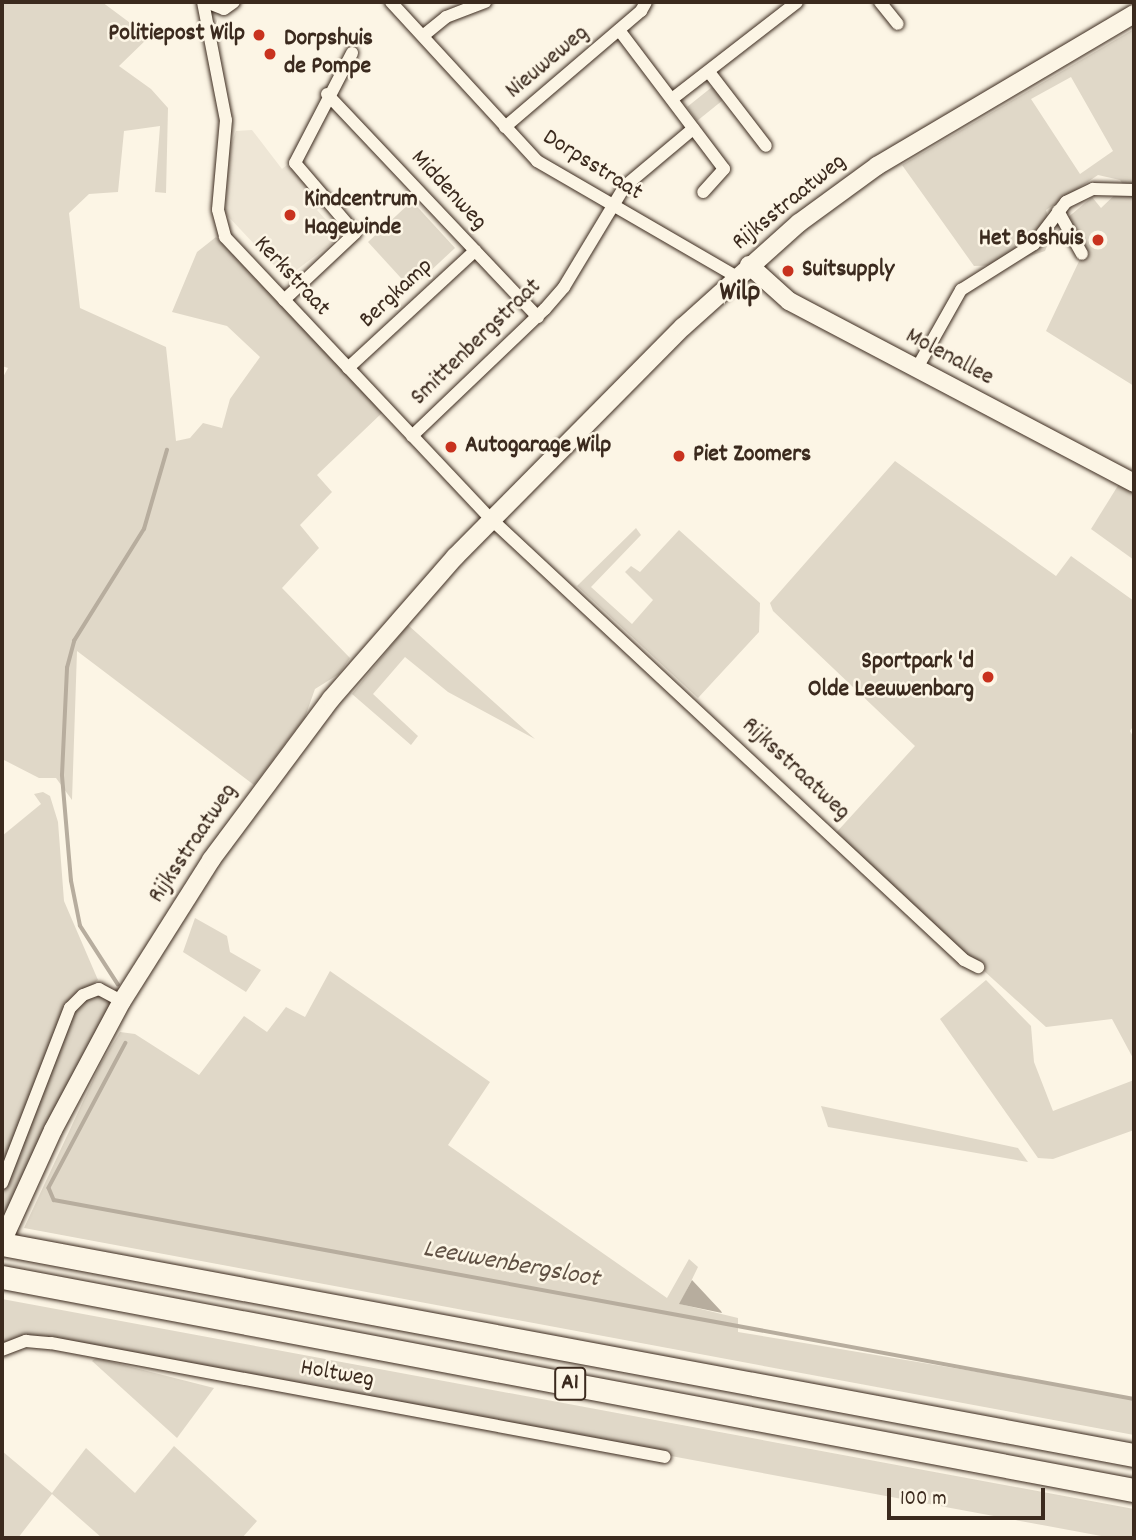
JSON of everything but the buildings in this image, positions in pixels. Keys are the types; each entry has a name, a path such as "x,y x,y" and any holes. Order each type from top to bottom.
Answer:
{"highway":[{"name":"A1","path":"7,1244 1134,1455"},
{"name":"A1","path":"4,1278 1134,1490"}],"main road":[{"name":"Rijksstraatweg","path":"7,1244 58,1120 122,1001 211,860 292,748 392,627 491,519 743,271 865,173 1134,14"},
{"name":"Molenallee","path":"743,271 789,301 1134,483"}],"street":[{"path":"204,2 229,5"},
{"name":"Kerkstraat","path":"204,2 227,132 219,225 225,237 491,519"},
{"name":"Dorpsstraat","path":"391,2 537,161 612,206 743,271"},
{"path":"424,35 454,13 485,2"},
{"name":"Nieuweweg","path":"505,127 619,30 646,2"},
{"path":"672,99 797,2"},
{"path":"880,2 898,24"},
{"path":"210,28 229,5"},
{"path":"619,30 724,169 703,192"},
{"path":"284,300 354,236 351,227 295,163 327,94 352,53"},
{"path":"709,72 766,146"},
{"name":"Middenweg","path":"327,94 538,317"},
{"name":"Smittenbergstraat","path":"412,436 538,317 564,287 630,181 693,129"},
{"path":"917,369 961,290 1034,244 1058,211 1076,195 1093,189 1134,190"},
{"path":"1058,211 1082,254"},
{"name":"Bergkamp","path":"348,368 475,250"},
{"name":"Rijksstraatweg","path":"491,519 964,960 978,967"},
{"path":"2,1183 70,1008 93,990 103,990 122,1001"},
{"name":"Holtweg","path":"2,1350 26,1341 51,1343 665,1457"}],"shaded area":[{"path":"2,2 102,2 149,37 119,66 151,89 168,108 166,193 155,192 160,126 124,131 118,192 89,194 69,213 80,308 166,347 176,441 190,438 203,423 222,428 230,399 260,357 227,326 172,312 197,252 216,237 383,412 317,475 332,492 300,525 319,548 282,588 350,658 339,674 315,689 305,717 254,785 77,651 72,800 56,778 39,778 2,759 2,379 8,368 2,366"},
{"path":"1134,29 1134,386 1046,331 1081,257 1059,225 1092,197 1101,208 1124,186 1120,180 1098,175 1046,210 1053,232 1045,251 1002,265 974,266 902,165","holes":["1071,77 1113,151 1080,174 1031,99"]},
{"path":"712,87 723,100 697,121 687,107"},
{"path":"252,130 282,169 287,165 323,204 317,210 335,230 342,224 348,231 286,278 225,213 230,148 236,131"},
{"path":"412,201 455,248 411,289 368,242"},
{"name":"Sportpark 'd Olde Leeuwenbarg","path":"895,461 1056,576 1071,556 1134,601 1134,725 1130,731 1134,738 1134,1060 1112,1019 1046,1027 834,835 915,746 773,611 770,603"},
{"path":"1119,484 1134,493 1134,560 1091,529"},
{"path":"636,528 641,535 591,587 632,624 653,600 625,572 631,566 640,572 679,530 760,603 759,632 698,698 577,586"},
{"path":"408,625 535,739 448,692 405,657 373,694 418,736 411,745 352,694"},
{"path":"43,792 50,796 58,822 64,901 98,980 78,996 55,1031 2,1178 2,836 41,804 34,794"},
{"path":"195,918 227,936 230,952 261,970 246,992 183,952"},
{"path":"330,971 490,1082 448,1145 667,1298 689,1259 698,1267 680,1304 738,1318 738,1332 1134,1398 1134,1435 24,1228 100,1065 120,1032 135,1034 199,1075 244,1016 267,1032 286,1007 305,1017"},
{"path":"986,980 1031,1026 1034,1062 1053,1111 1134,1080 1134,1130 1053,1159 1038,1158 940,1019"},
{"path":"95,993 110,1001 111,1011 2,1223 2,1189 77,1004"},
{"path":"821,1106 1018,1148 1028,1162 828,1127"},
{"path":"692,1280 721,1311 722,1313 679,1304"},
{"path":"2,1299 1134,1509 1134,1538 1112,1538 42,1339 2,1347"},
{"path":"96,1358 214,1388 177,1438 92,1361"},
{"path":"174,1446 257,1521 242,1538 102,1538 52,1494 18,1538 2,1538 2,1451 52,1493 86,1448 135,1493"}],"waterway":[{"name":"Leeuwenbergsloot","path":"118,985 80,926 71,881 62,775 67,668 74,641 144,529 167,450"},
{"name":"Leeuwenbergsloot","path":"126,1043 49,1188 54,1200 1134,1399"}],"place":[{"name":"Politiepost Wilp","path":"259,35"},
{"name":"Dorpshuis de Pompe","path":"270,54"},
{"name":"Kindcentrum Hagewinde","path":"290,215"},
{"name":"Het Boshuis","path":"1098,240"},
{"name":"Suitsupply","path":"788,271"},
{"name":"Autogarage Wilp","path":"451,447"},
{"name":"Piet Zoomers","path":"679,456"},
{"name":"Sportpark 'd Olde Leeuwenbarg","path":"988,677"}],"district":[{"name":"Wilp","path":"740,294"}]}
